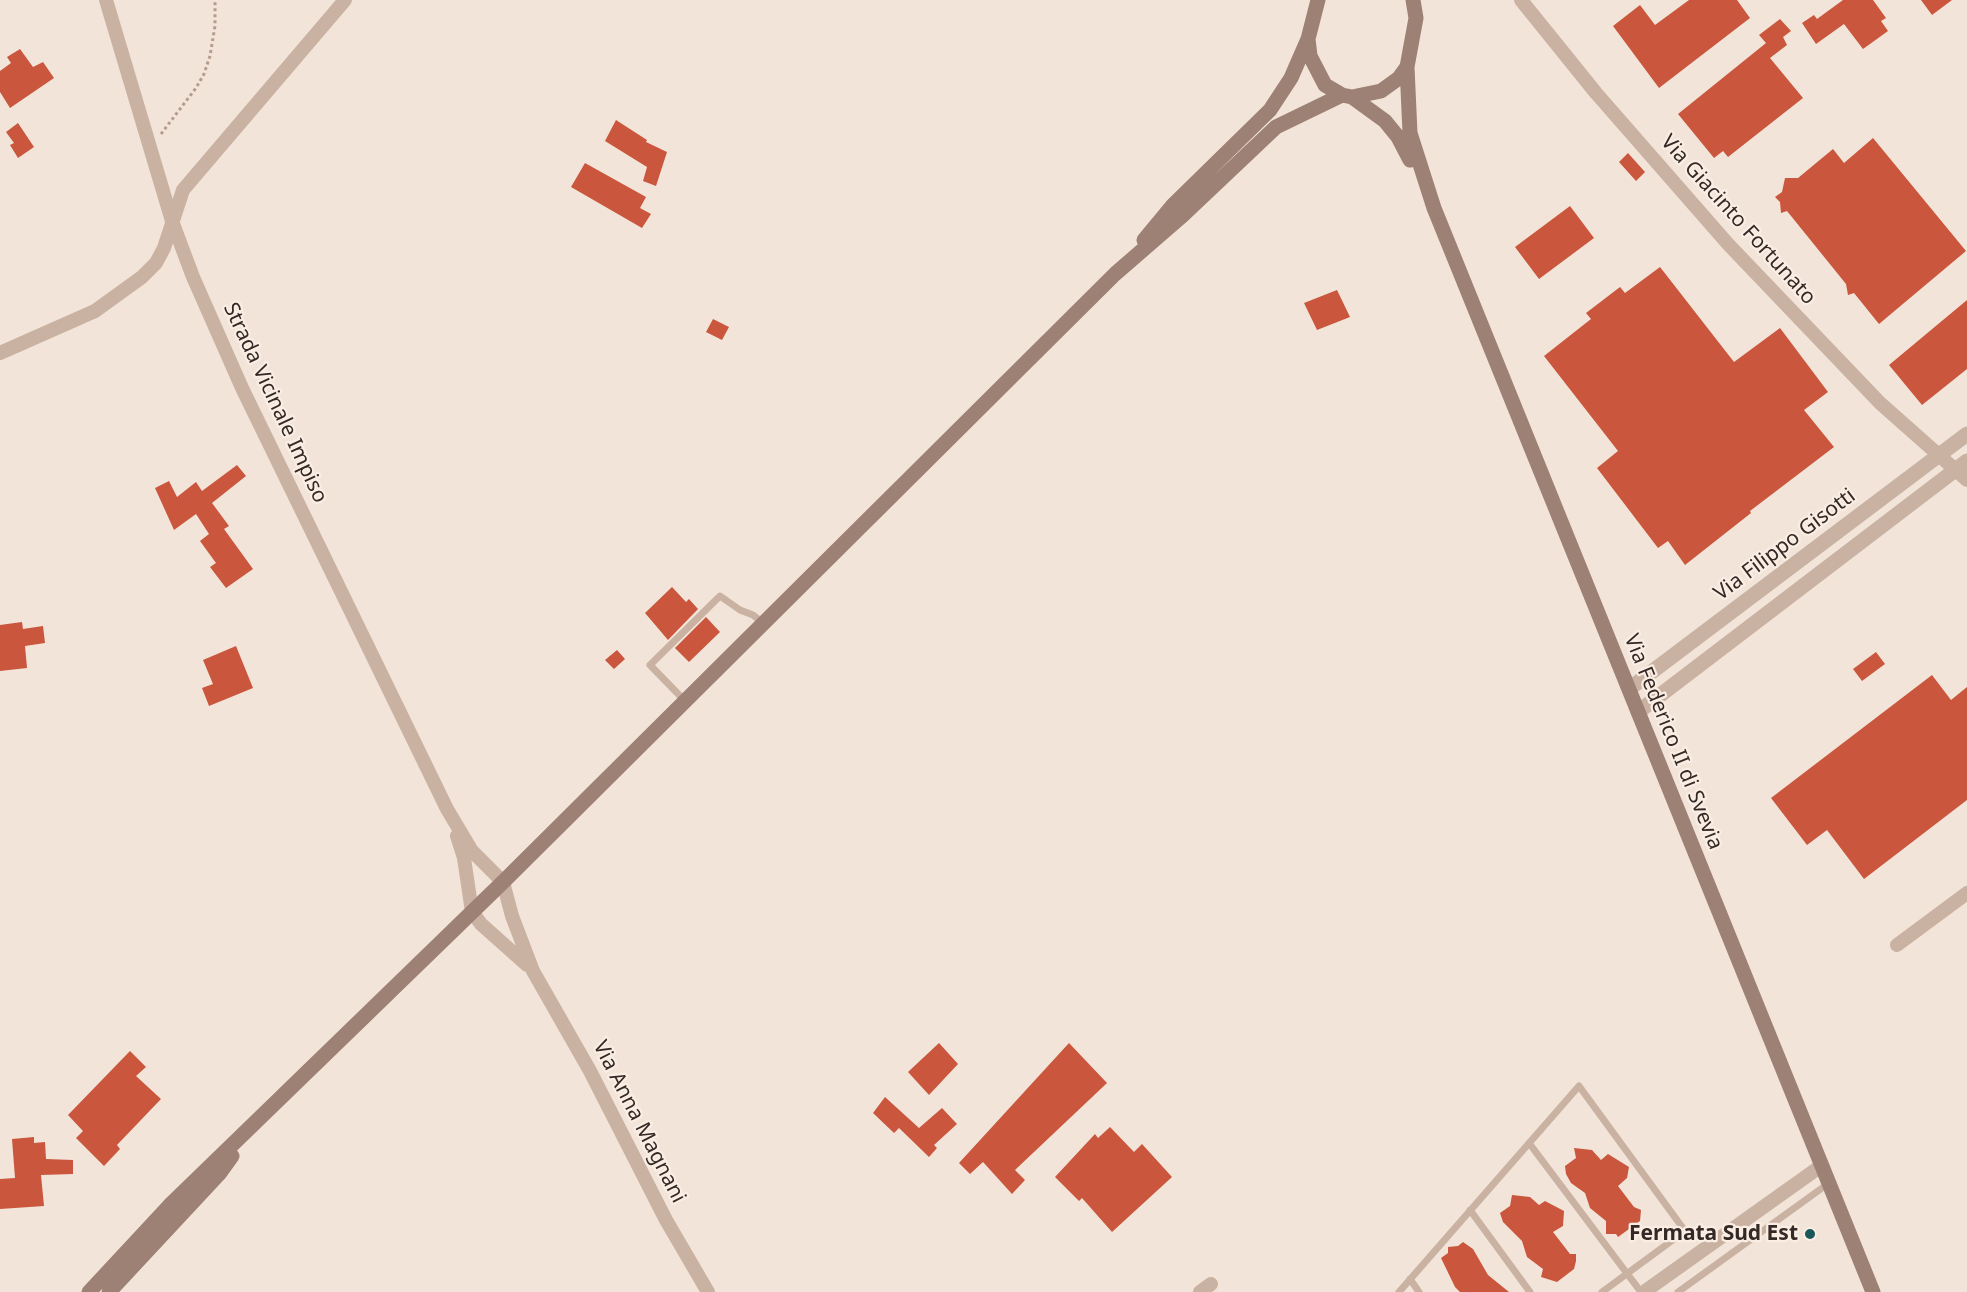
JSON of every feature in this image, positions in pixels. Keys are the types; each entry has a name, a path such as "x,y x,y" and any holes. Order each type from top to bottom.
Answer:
{"main road":[{"path":"1115,274 1173,205 1270,110 1291,78 1308,39 1318,0"},
{"path":"1413,0 1416,18"},
{"path":"1422,0 1416,18 1407,67 1411,141 1434,208"},
{"path":"1308,39 1310,56 1320,79 1385,121 1398,137 1434,208"},
{"path":"89,1292 169,1206 249,1131 503,882 1115,274 1184,215 1276,127 1347,96 1381,91 1399,78 1407,67"},
{"name":"Via Federico II di Svevia","path":"1434,208 1873,1292"},
{"path":"109,1292 219,1174 249,1131"}],"street":[{"name":"Strada Vicinale Impiso","path":"106,0 172,221 193,277 242,388 447,808"},
{"path":"0,353 95,311 142,277 156,263 164,248 183,190 345,0"},
{"name":"Via Giacinto Fortunato","path":"1521,0 1596,93 1728,244 1880,403 1939,455 1964,470"},
{"name":"Via Filippo Gisotti","path":"1629,689 1967,434"},
{"name":"Via Filippo Gisotti","path":"1638,712 1964,470"},
{"path":"447,808 472,851 503,882"},
{"path":"447,808 464,858 472,912"},
{"name":"Via Anna Magnani","path":"503,882 512,916 533,971 590,1071 666,1220 708,1292"},
{"path":"1897,945 1967,893"},
{"name":"Via Anna Magnani","path":"472,912 481,924 533,971"},
{"path":"1642,1292 1821,1166"}],"lane":[{"path":"685,701 650,665 720,596 763,623"},
{"path":"1399,1292 1579,1086 1685,1231 1602,1292"},
{"path":"1529,1143 1642,1292"},
{"path":"1678,1292 1829,1183"},
{"path":"1470,1210 1530,1292"},
{"path":"1410,1279 1419,1292"}],"path":[{"path":"151,148 204,74 210,56 215,26 215,0"}],"building":[{"path":"1689,0 1737,0 1750,18 1659,88 1613,26 1640,5 1655,25"},
{"path":"1843,0 1873,0 1886,18 1881,21 1888,31 1863,49 1844,24 1816,44 1802,23 1814,15 1817,19"},
{"path":"1921,0 1952,0 1932,15"},
{"path":"1780,19 1791,31 1783,37 1787,45 1770,58 1803,98 1728,157 1723,151 1714,158 1678,114 1766,43 1759,35"},
{"path":"20,49 33,67 43,62 54,78 10,108 0,92 0,71 11,63 7,57"},
{"path":"616,120 647,140 646,142 667,152 656,186 643,181 647,167 605,141"},
{"path":"18,123 34,147 18,158 10,145 14,143 6,132"},
{"path":"1873,138 1966,251 1879,324 1854,293 1848,295 1846,284 1787,211 1781,213 1780,202 1775,197 1782,192 1785,178 1798,178 1833,149 1844,163"},
{"path":"1628,153 1645,172 1636,181 1619,162"},
{"path":"585,163 646,197 640,208 651,214 642,228 571,187"},
{"path":"1570,206 1594,238 1539,279 1515,247"},
{"path":"1660,267 1734,362 1780,328 1828,392 1804,410 1834,447 1750,511 1751,513 1685,565 1668,541 1658,548 1597,468 1618,451 1544,356 1591,319 1586,313 1620,287 1625,293"},
{"path":"1337,290 1350,317 1317,330 1304,303"},
{"path":"1967,300 1967,369 1922,405 1889,365"},
{"path":"713,319 729,327 722,340 706,332"},
{"path":"237,465 246,476 212,503 229,526 224,529 253,569 226,588 210,567 216,563 200,541 209,534 196,514 174,530 155,488 169,481 177,497 196,482 202,491"},
{"path":"672,587 686,602 689,599 698,609 668,640 645,613"},
{"path":"706,617 720,632 689,662 675,648"},
{"path":"22,622 23,629 43,626 45,643 25,646 27,668 0,671 0,625"},
{"path":"236,646 253,688 209,706 202,688 213,684 203,660"},
{"path":"617,650 625,659 614,669 605,660"},
{"path":"1876,652 1885,664 1862,681 1853,669"},
{"path":"1932,675 1951,700 1967,687 1967,800 1864,879 1827,830 1807,845 1771,798"},
{"path":"939,1043 958,1064 929,1095 908,1072"},
{"path":"1069,1043 1107,1083 1015,1170 1025,1180 1012,1194 983,1162 970,1174 959,1163"},
{"path":"130,1051 146,1067 136,1076 161,1099 117,1145 120,1149 104,1166 76,1138 83,1131 68,1115"},
{"path":"885,1097 919,1128 942,1108 957,1124 934,1145 937,1148 929,1157 899,1128 894,1133 873,1113"},
{"path":"1110,1127 1134,1152 1142,1144 1172,1177 1112,1232 1082,1198 1079,1201 1055,1177 1095,1134 1098,1138"},
{"path":"34,1137 34,1143 45,1142 46,1159 73,1160 73,1174 41,1175 44,1206 0,1209 0,1179 15,1178 12,1139"},
{"path":"1574,1148 1592,1150 1601,1160 1608,1154 1629,1167 1627,1178 1618,1186 1634,1207 1641,1210 1640,1221 1618,1237 1616,1234 1606,1234 1606,1221 1590,1208 1585,1193 1571,1183 1566,1174 1565,1166 1576,1158"},
{"path":"1512,1195 1530,1197 1539,1205 1545,1201 1564,1211 1563,1226 1553,1232 1570,1254 1576,1254 1576,1261 1574,1269 1557,1282 1541,1277 1543,1269 1527,1257 1522,1241 1503,1222 1500,1213 1510,1206"},
{"path":"1463,1242 1473,1249 1488,1275 1509,1292 1460,1292 1455,1287 1441,1258 1448,1253 1448,1247 1458,1246"}],"place":[{"name":"Fermata Sud Est","path":"1810,1234"}]}
